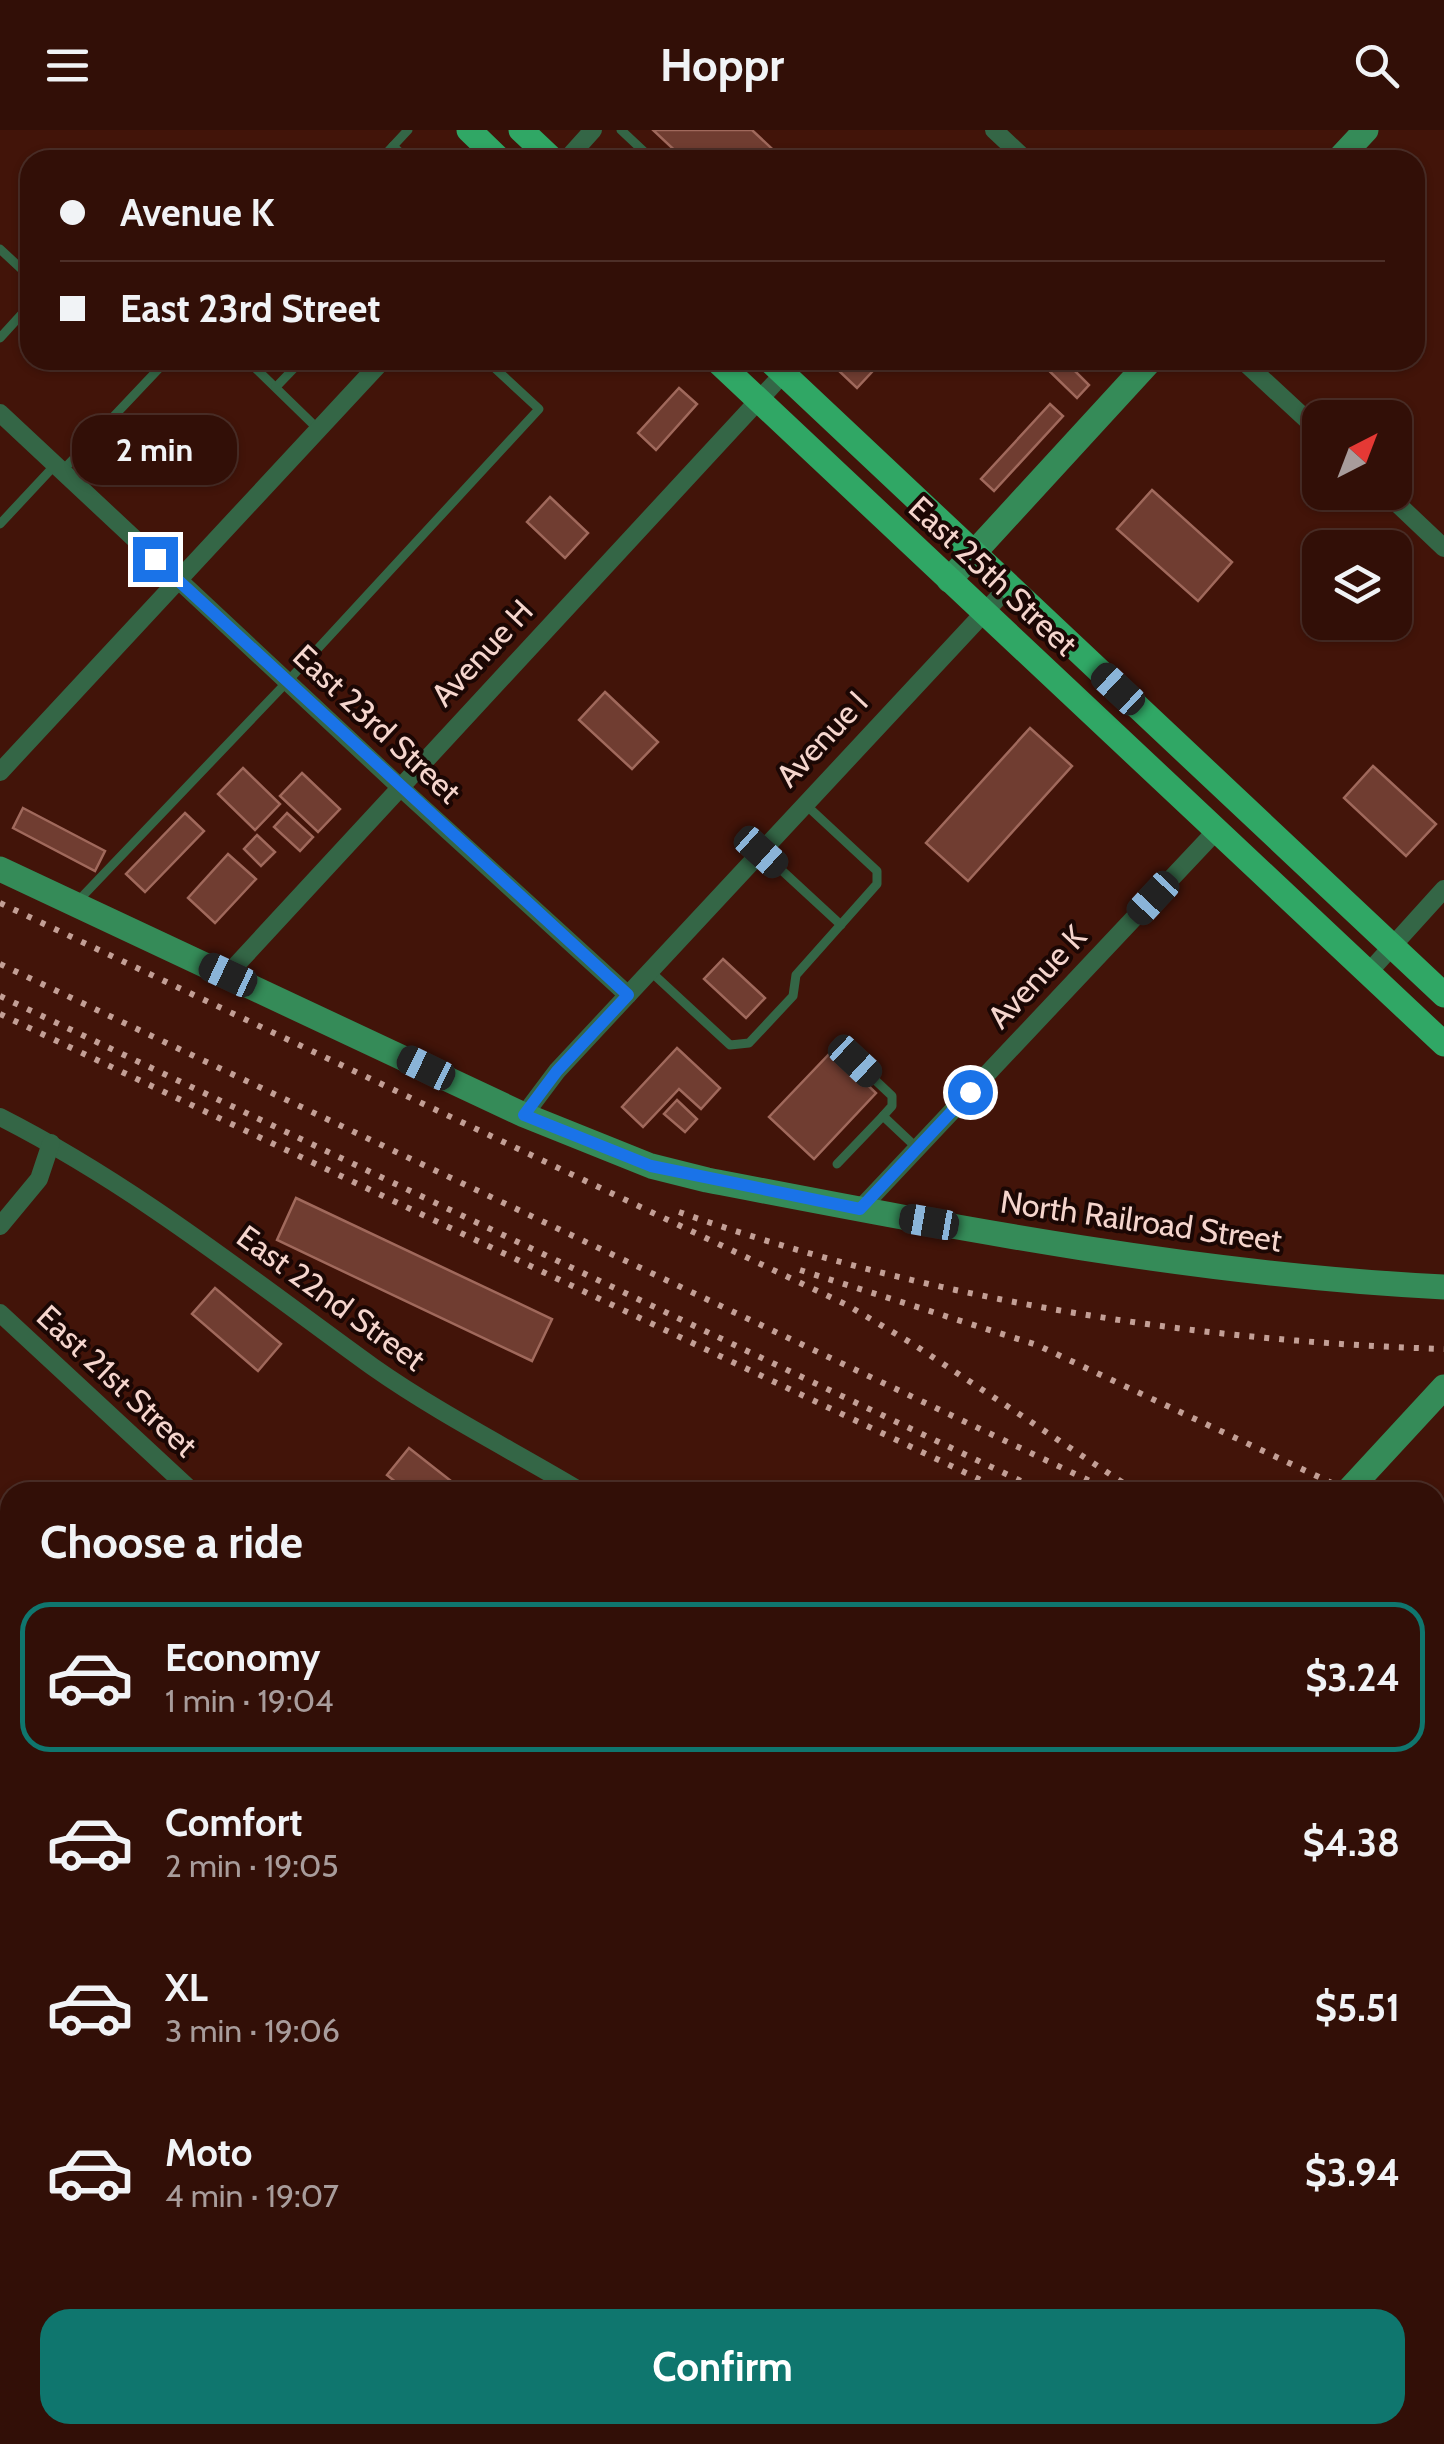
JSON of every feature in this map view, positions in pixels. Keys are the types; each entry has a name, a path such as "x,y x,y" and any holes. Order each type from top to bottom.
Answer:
{"main road":[{"path":"469,130 490,150"},
{"path":"521,130 542,150"},
{"path":"1347,150 1366,130"},
{"name":"East 25th Street","path":"727,370 1444,1044"},
{"name":"East 25th Street","path":"788,370 973,553 1444,995"},
{"path":"949,580 1142,370"},
{"name":"North Railroad Street","path":"0,870 524,1115 651,1166 1104,1253 1363,1284 1444,1287"},
{"path":"1355,1482 1444,1387"}],"street":[{"path":"575,150 594,130"},
{"path":"994,130 1015,150"},
{"path":"0,772 374,370"},
{"name":"Avenue H","path":"228,975 760,400 780,370"},
{"path":"1253,370 1302,415"},
{"name":"East 23rd Street","path":"0,413 628,995"},
{"path":"1404,510 1444,548"},
{"name":"Avenue I","path":"524,1115 557,1071 1009,586"},
{"name":"Avenue K","path":"860,1209 1216,831"},
{"path":"1368,972 1444,889"},
{"path":"0,1116 52,1143 39,1179 0,1226"},
{"name":"East 22nd Street","path":"52,1143 123,1186 448,1416 564,1482"},
{"name":"East 21st Street","path":"0,1313 182,1482"},
{"path":"170,1482 176,1476"}],"lane":[{"path":"389,150 408,130"},
{"path":"621,130 642,150"},
{"path":"393,146 397,150"},
{"path":"0,249 20,268"},
{"path":"0,338 20,317"},
{"path":"0,524 157,370"},
{"path":"258,370 318,430"},
{"path":"276,387 292,370"},
{"path":"76,903 539,409 497,370"},
{"path":"650,972 730,1046 749,1043 792,996 796,975 877,884 876,871 806,805"},
{"path":"761,852 841,924"},
{"path":"837,1164 892,1106 892,1096 855,1061"},
{"path":"883,1116 917,1148"}],"building":[{"path":"653,130 752,130 773,150 674,150"},
{"path":"838,370 874,370 857,388"},
{"path":"1048,370 1074,370 1089,385 1077,398"},
{"path":"679,388 697,404 656,450 638,433"},
{"path":"1050,404 1063,416 994,491 981,479"},
{"path":"1152,490 1232,562 1198,601 1117,529"},
{"path":"550,497 588,533 565,558 527,522"},
{"path":"605,692 658,742 632,769 579,720"},
{"path":"1030,728 1072,766 968,881 926,843"},
{"path":"1373,766 1436,824 1406,856 1344,798"},
{"path":"243,768 280,804 255,830 218,794"},
{"path":"302,773 340,809 318,832 280,796"},
{"path":"23,808 105,851 95,871 13,828"},
{"path":"185,813 204,831 145,892 126,874"},
{"path":"287,813 313,837 300,851 274,827"},
{"path":"257,835 275,852 261,866 244,849"},
{"path":"228,854 256,879 215,923 188,898"},
{"path":"723,959 765,998 746,1018 704,979"},
{"path":"677,1048 720,1088 701,1109 679,1089 643,1127 622,1107"},
{"path":"832,1051 876,1093 814,1159 769,1117"},
{"path":"677,1100 697,1119 685,1132 664,1114"},
{"path":"296,1198 552,1319 532,1361 277,1240"},
{"path":"215,1288 281,1344 258,1371 192,1314"},
{"path":"409,1448 452,1482 396,1482 387,1475"}],"railway":[{"path":"0,903 847,1305 1122,1482"},
{"path":"0,964 1092,1482"},
{"path":"0,996 1023,1482"},
{"path":"0,1014 985,1482"},
{"path":"679,1212 865,1269 1056,1310 1250,1336 1444,1349"},
{"path":"800,1270 1037,1345 1330,1482"}],"route":[{"path":"155,559 628,995 557,1071 524,1115 651,1166 860,1209 970,1092"}]}
